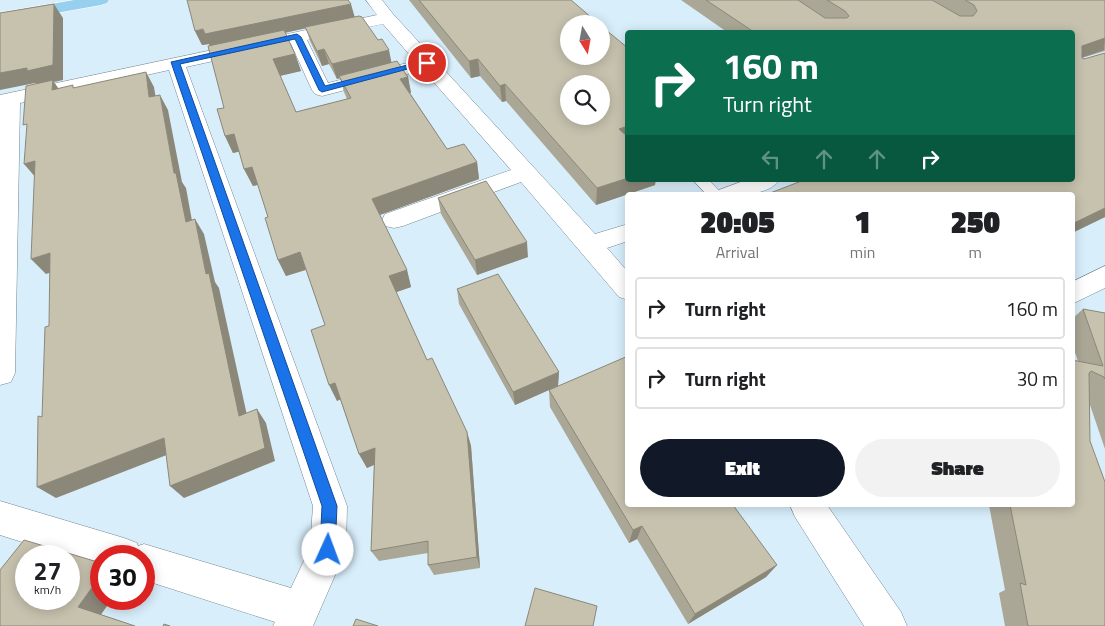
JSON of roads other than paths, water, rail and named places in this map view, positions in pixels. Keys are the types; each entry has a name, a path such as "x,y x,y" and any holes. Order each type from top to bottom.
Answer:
{"main road":[{"path":"0,5 27,0"},
{"path":"0,18 101,0"}],"street":[{"path":"374,0 386,18 625,286"},
{"path":"0,373 5,100 386,18"},
{"path":"297,37 322,90 427,63"},
{"path":"155,566 296,618 328,550 330,506 175,62"},
{"path":"394,220 525,173"},
{"path":"736,192 763,182"},
{"path":"590,245 625,233"},
{"path":"1075,292 1105,276"},
{"path":"808,507 888,626"},
{"path":"0,518 90,546"}],"lane":[{"path":"702,182 713,192"}]}
